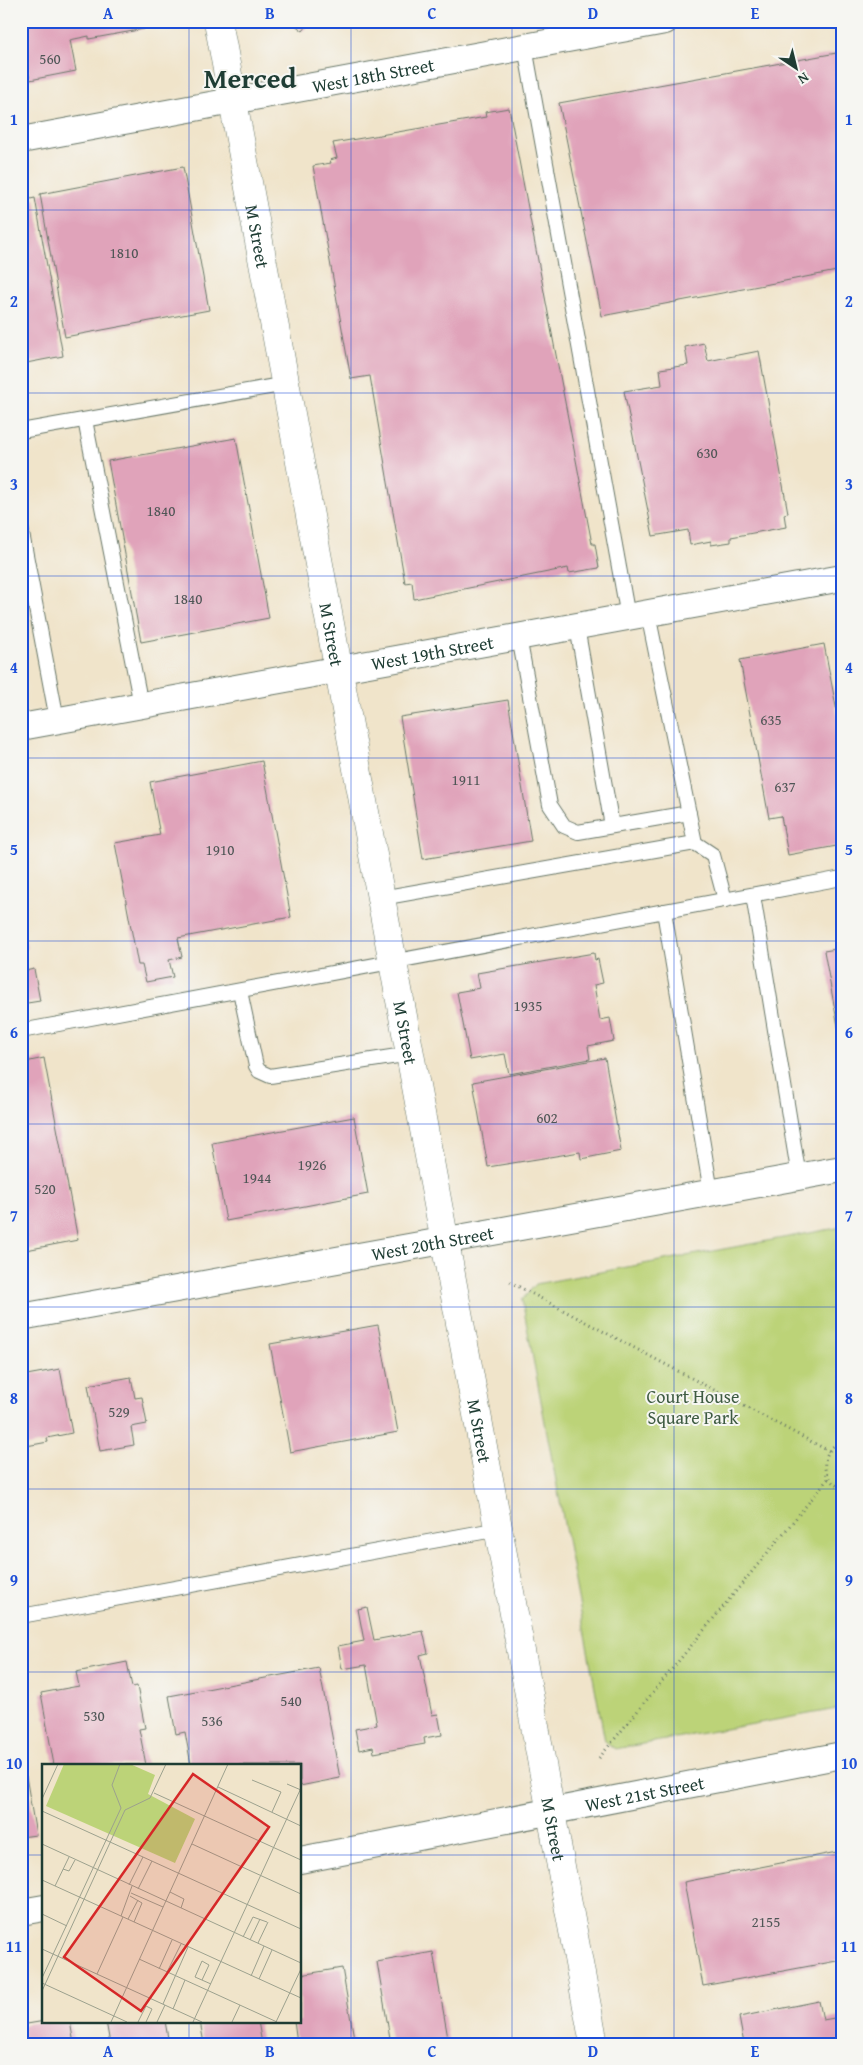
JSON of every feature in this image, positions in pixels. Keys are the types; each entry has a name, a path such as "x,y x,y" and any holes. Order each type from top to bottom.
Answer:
{"street":[{"name":"M Street","path":"218,21 594,2044"},
{"name":"West 18th Street","path":"21,140 665,21"},
{"name":"West 19th Street","path":"21,726 339,671 842,578"},
{"name":"West 20th Street","path":"21,1317 842,1169"},
{"name":"West 21st Street","path":"301,1860 842,1755"},
{"path":"21,1912 42,1908"}],"lane":[{"path":"525,47 638,616 695,843 713,856 724,900"},
{"path":"21,431 286,384"},
{"path":"85,420 141,705"},
{"path":"21,528 57,720"},
{"path":"577,627 612,826"},
{"path":"519,637 550,805 564,826 578,832 689,813"},
{"path":"382,898 695,843"},
{"path":"21,1031 842,878"},
{"path":"753,895 799,1177"},
{"path":"664,911 711,1192"},
{"path":"240,991 256,1066 266,1075 270,1076 410,1054"},
{"path":"21,1616 499,1529"}],"path":[{"path":"510,1282 828,1452"},
{"path":"842,1442 834,1445 828,1452 824,1465 828,1479 842,1488"},
{"path":"598,1758 828,1479"}],"green space":[{"name":"Court House Square Park","path":"842,1227 842,1708 615,1749 605,1741 522,1300 536,1284"}],"building":[{"path":"21,21 143,21 144,29 89,39 89,36 70,40 76,71 30,80 21,38"},
{"path":"290,21 311,21 303,31"},
{"path":"842,52 842,270 602,316 559,103"},
{"path":"509,108 592,544 595,544 599,568 569,573 568,568 414,599 412,582 405,583 370,376 351,379 313,166 331,163 330,160 337,158 333,143 486,117 485,112"},
{"path":"183,167 209,310 65,337 40,194"},
{"path":"35,198 63,356 21,364 21,201"},
{"path":"704,343 708,361 759,351 788,513 784,514 786,527 731,537 731,542 711,545 711,541 690,545 688,530 653,536 624,391 662,385 660,369 688,365 685,347"},
{"path":"236,438 269,618 141,642 108,461"},
{"path":"824,644 842,738 842,845 788,855 781,816 769,818 740,660"},
{"path":"508,700 531,841 423,859 400,717"},
{"path":"262,761 291,917 178,938 182,957 169,960 173,977 146,982 142,965 138,965 115,843 160,835 150,782"},
{"path":"21,921 27,949 21,950"},
{"path":"842,948 842,1042 841,1042 824,951"},
{"path":"594,953 595,960 598,959 603,983 594,985 600,1020 610,1018 614,1041 588,1046 590,1059 509,1074 505,1054 470,1060 457,992 480,988 477,973"},
{"path":"34,969 40,1001 21,1004 21,972"},
{"path":"44,1058 78,1240 21,1251 21,1063"},
{"path":"605,1058 621,1151 581,1159 580,1152 488,1167 473,1082"},
{"path":"354,1117 368,1194 226,1221 212,1143"},
{"path":"378,1325 398,1432 290,1452 270,1344"},
{"path":"60,1369 72,1433 47,1438 48,1442 21,1447 21,1376"},
{"path":"131,1377 135,1398 142,1397 147,1424 131,1427 134,1445 100,1451 88,1385"},
{"path":"367,1607 374,1640 423,1631 428,1653 420,1655 432,1715 438,1714 442,1735 424,1738 425,1744 374,1753 373,1747 359,1750 355,1729 377,1725 366,1665 342,1669 338,1646 364,1641 358,1609"},
{"path":"127,1662 132,1687 137,1686 145,1728 139,1729 146,1764 54,1764 41,1693 79,1686 76,1672"},
{"path":"319,1668 340,1778 301,1786 301,1764 191,1764 185,1732 176,1734 169,1696"},
{"path":"26,1776 36,1835 21,1837 21,1777"},
{"path":"842,1851 842,1960 703,1986 684,1882"},
{"path":"433,1952 449,2044 391,2044 377,1962"},
{"path":"342,1968 355,2044 297,2044 294,2022 301,2022 301,1975"},
{"path":"819,2001 823,2020 840,2017 842,2044 744,2044 739,2017"},
{"path":"42,2022 70,2022 74,2044 21,2044 21,2025"},
{"path":"106,2022 165,2022 169,2044 110,2044"},
{"path":"200,2022 258,2022 262,2044 204,2044"}],"district":[{"name":"Merced","path":"250,77"}]}
